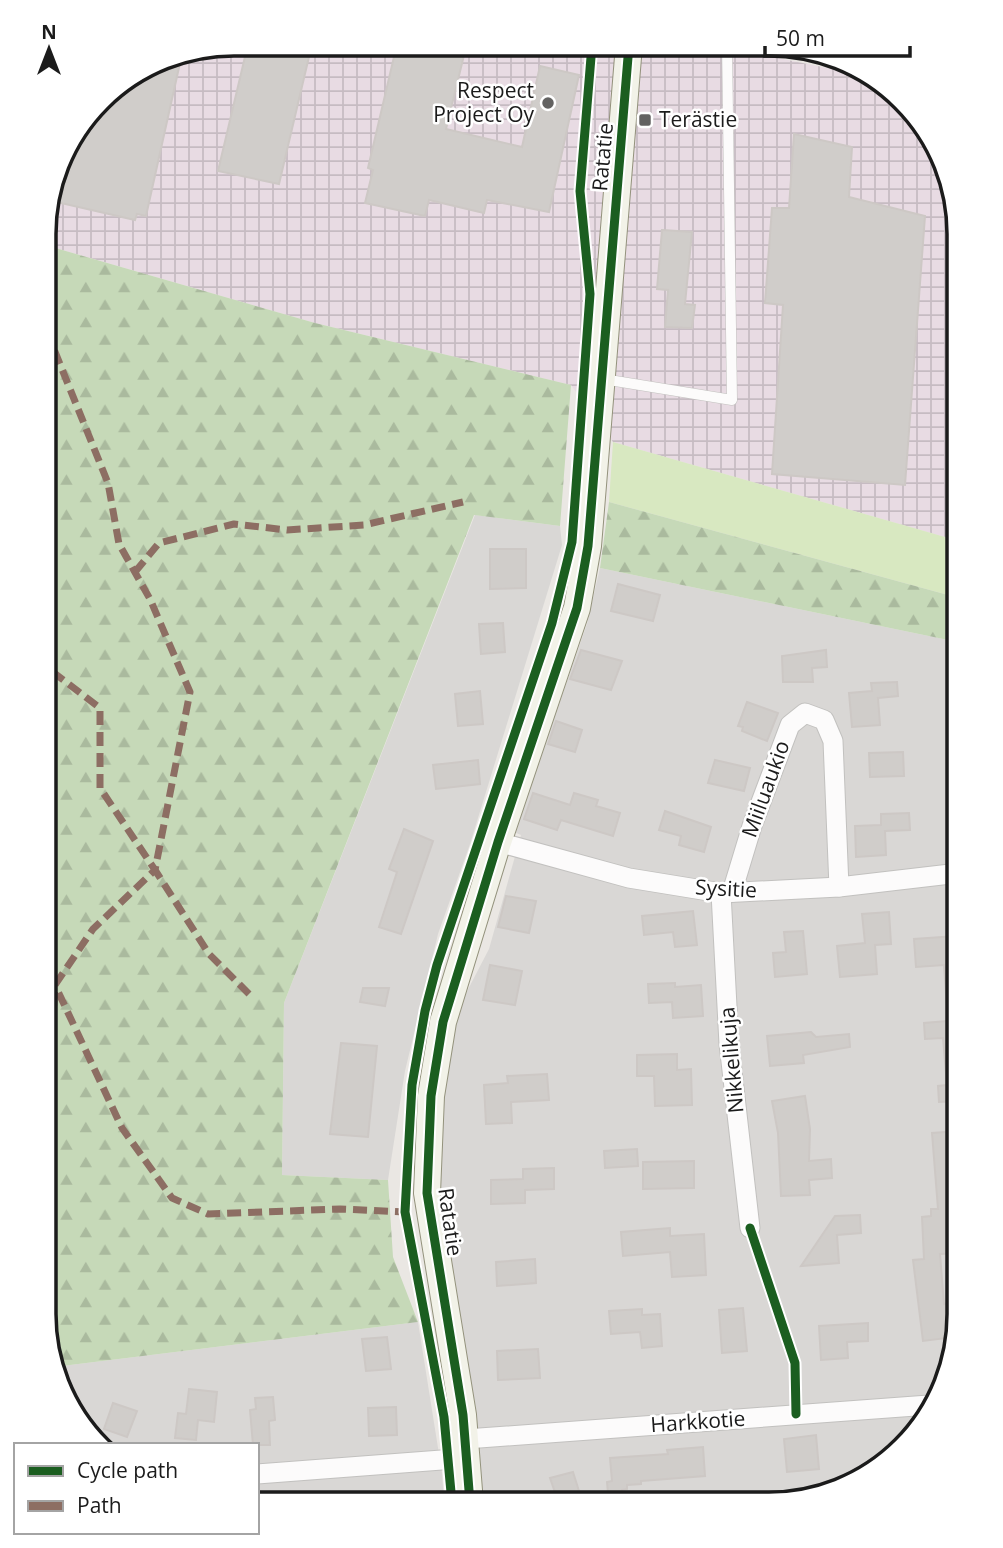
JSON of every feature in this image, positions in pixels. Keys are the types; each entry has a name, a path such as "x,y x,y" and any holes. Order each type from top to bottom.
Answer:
{"street":[{"name":"Ratatie","path":"469,1492 467,1448 427,1193 427,1143 443,1022 498,842 577,608 588,546 628,56"},
{"name":"Miiluaukio","path":"726,892 790,725 805,713 824,720 833,741 839,887"},
{"name":"Sysitie","path":"498,842 629,878 726,892 839,887 947,874"},
{"name":"Nikkelikuja","path":"726,892 729,1044 750,1228"},
{"name":"Harkkotie","path":"259,1474 467,1448 921,1406"}],"lane":[{"path":"603,379 732,400 727,56"}],"shaded area":[{"path":"223,56 768,56 837,70 877,93 895,108 910,126 933,166 944,199 947,234 947,538 613,442 571,385 315,323 56,248 59,199 65,177 86,135 117,100 155,74 199,59"},
{"path":"475,515 560,526 562,545 470,844 438,934 405,1071 388,1180 282,1175 284,1003"},
{"path":"600,568 947,640 945,1337 941,1360 923,1403 895,1440 858,1468 804,1489 780,1492 481,1492 476,1409 437,1189 447,1049 463,999 489,949 521,835 514,832 587,624"},
{"path":"418,1322 443,1492 259,1492 259,1443 112,1443 80,1403 64,1366"}],"green space":[{"path":"56,248 315,323 571,385 560,526 474,515 284,1003 282,1175 388,1180 393,1257 418,1322 64,1366 62,1360 56,1325"},
{"path":"613,442 947,538 947,595 609,502"},
{"path":"609,502 947,595 947,640 600,568"}],"building":[{"path":"245,56 309,56 279,184 218,171"},
{"path":"394,56 464,56 446,129 522,147 540,66 579,75 549,212 487,200 484,213 429,200 425,216 365,203 373,170 368,168"},
{"path":"180,64 146,216 137,214 135,220 59,202 65,177 86,135 117,100 155,74"},
{"path":"794,134 852,147 849,197 925,216 905,485 772,474 783,305 765,303 772,208 789,208"},
{"path":"662,230 692,232 685,304 695,305 692,328 665,327 668,290 657,289"},
{"path":"490,549 526,549 526,588 490,589"},
{"path":"618,584 660,595 653,621 611,611"},
{"path":"503,623 505,652 481,654 479,624"},
{"path":"581,650 622,661 611,690 570,679"},
{"path":"826,650 827,667 812,668 813,682 783,682 782,656"},
{"path":"897,682 898,696 878,698 880,725 852,727 849,693 872,691 871,683"},
{"path":"480,691 483,724 458,726 455,694"},
{"path":"747,702 778,713 767,741 742,731 743,727 738,726"},
{"path":"556,721 582,730 575,752 548,744"},
{"path":"903,752 904,776 870,777 869,753"},
{"path":"478,760 480,784 436,789 433,765"},
{"path":"715,760 750,768 744,791 708,783"},
{"path":"533,793 570,805 574,793 598,800 596,806 620,813 613,836 561,820 557,830 524,819"},
{"path":"665,811 711,827 704,852 679,845 681,836 659,830"},
{"path":"909,813 910,830 885,831 886,855 856,857 855,826 881,825 881,814"},
{"path":"404,829 433,841 401,934 379,927 397,872 389,869"},
{"path":"506,896 536,901 529,933 498,927"},
{"path":"693,911 697,945 675,947 673,932 644,935 642,916"},
{"path":"889,912 891,944 875,945 877,974 840,977 837,946 865,943 862,914"},
{"path":"803,931 807,974 775,977 773,953 786,952 784,932"},
{"path":"947,937 947,1006 944,965 916,967 914,939"},
{"path":"490,965 522,971 515,1005 483,1000"},
{"path":"675,983 675,987 701,985 703,1016 673,1018 672,1002 649,1003 648,984"},
{"path":"363,988 389,988 385,1006 360,1002"},
{"path":"947,1021 947,1085 943,1038 925,1039 924,1023"},
{"path":"811,1032 816,1037 849,1034 850,1047 803,1055 804,1063 770,1066 767,1036"},
{"path":"341,1043 377,1046 368,1137 330,1134"},
{"path":"677,1054 677,1070 691,1069 692,1105 655,1106 654,1076 637,1076 637,1055"},
{"path":"547,1074 549,1100 511,1102 512,1123 486,1124 484,1085 508,1083 507,1076"},
{"path":"947,1085 947,1102 939,1102 938,1086"},
{"path":"805,1096 810,1129 809,1161 831,1159 832,1178 809,1180 810,1195 781,1196 778,1133 772,1101"},
{"path":"947,1132 947,1254 940,1254 944,1304 947,1304 947,1325 945,1338 923,1341 913,1260 924,1259 922,1217 931,1216 931,1209 938,1209 932,1133"},
{"path":"637,1149 638,1166 605,1168 604,1151"},
{"path":"694,1161 694,1188 643,1189 643,1162"},
{"path":"554,1168 554,1189 525,1190 525,1203 491,1204 491,1180 523,1179 523,1169"},
{"path":"860,1215 861,1233 837,1235 839,1263 801,1266 835,1216"},
{"path":"670,1228 670,1236 704,1234 706,1275 672,1277 670,1252 623,1256 621,1232"},
{"path":"535,1259 536,1283 497,1286 496,1262"},
{"path":"743,1308 747,1351 722,1353 719,1310"},
{"path":"642,1309 642,1315 660,1314 662,1346 642,1348 640,1332 611,1334 609,1311"},
{"path":"868,1323 868,1341 847,1342 848,1358 821,1360 819,1326"},
{"path":"387,1337 391,1369 366,1371 362,1339"},
{"path":"538,1349 540,1378 498,1380 497,1351"},
{"path":"189,1389 217,1392 214,1422 198,1420 196,1440 175,1438 178,1413 186,1414"},
{"path":"273,1397 275,1420 269,1421 270,1445 253,1443 250,1410 256,1409 255,1398"},
{"path":"113,1403 137,1411 127,1437 104,1429"},
{"path":"396,1407 397,1435 369,1436 368,1408"},
{"path":"816,1435 819,1469 787,1472 784,1439"},
{"path":"703,1447 705,1476 641,1481 641,1484 627,1485 627,1489 622,1492 608,1492 607,1482 612,1481 610,1458 668,1454 667,1450"},
{"path":"573,1472 579,1492 555,1492 550,1478"}],"marked path":[{"path":"56,354 108,483 119,544 150,599 190,692 155,870 209,954 249,994"},
{"path":"135,572 159,543 234,524 287,530 364,525 463,502"},
{"path":"56,674 100,708 100,788 155,870 93,929 56,984"},
{"path":"56,987 122,1128 172,1198 208,1214 340,1209 405,1212"}],"cycle path":[{"path":"451,1492 444,1417 405,1212 412,1085 425,1011 437,965 552,623 572,542 590,294 580,191 591,56"},
{"path":"469,1492 463,1415 427,1193 431,1096 443,1022 498,842 577,608 588,546 628,56"},
{"path":"750,1228 795,1363 796,1414"}],"place":[{"name":"Respect Project Oy","path":"548,103"},
{"name":"Terästie","path":"645,120"}]}
